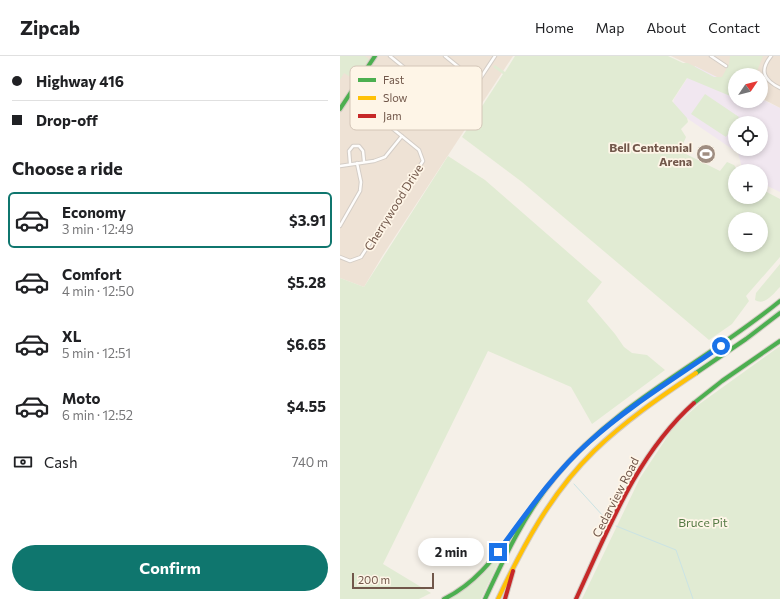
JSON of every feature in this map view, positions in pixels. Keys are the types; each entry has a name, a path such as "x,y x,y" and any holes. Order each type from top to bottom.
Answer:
{"main road":[{"path":"368,66 375,56"},
{"path":"340,109 350,94"},
{"path":"444,599 464,589 480,576 570,459 618,417 741,332 780,301"},
{"path":"498,599 530,533 561,488 590,456 621,427 639,413 758,332 780,313"},
{"name":"Cedarview Road","path":"576,599 624,495 637,471 659,439 676,419 704,394 780,342"},
{"path":"485,599 528,512"},
{"path":"505,599 519,554"}],"street":[{"path":"390,56 402,66"},
{"path":"444,56 457,66"},
{"path":"482,75 495,56"},
{"path":"711,56 726,66"},
{"path":"771,56 765,64 764,72 769,80 780,88"},
{"name":"Cherrywood Drive","path":"340,257 350,261 361,257 398,197 422,165 423,157 419,150 395,130"},
{"path":"340,166 350,163 374,161 384,157 402,136"},
{"path":"350,163 349,151 353,146 359,146 363,151 364,161"},
{"path":"340,226 360,190 361,182 357,163"}],"shaded area":[{"path":"340,56 513,56 482,103 482,66 350,66 350,130 465,130 383,255 364,287 340,278"},
{"path":"671,56 780,56 780,108 768,102 768,68 728,68 728,83"},
{"path":"695,66 728,82 728,108 768,108 768,102 780,108 780,192 768,186 768,164 741,164 739,156 768,156 768,116 728,116 728,146 672,108 674,99"}],"green space":[{"path":"340,56 365,56 369,59 364,66 350,66 350,77 344,73 340,80"},
{"path":"515,56 668,56 683,63 688,63 714,77 722,77 729,64 730,56 763,56 758,68 728,68 728,95 687,78 672,101 687,118 688,122 681,129 686,137 680,151 720,171 727,162 732,164 728,164 728,204 768,204 768,193 780,199 780,257 746,296 749,301 732,324 709,340 522,182 462,137 467,130 482,130 482,106 503,74 493,67 495,65 505,72"},
{"path":"705,94 738,116 728,116 728,134 726,137 691,114"},
{"path":"448,156 485,180 602,282 587,301 624,347 632,353 647,355 665,370 592,424 571,387 488,351 383,564 431,593 419,599 340,599 340,278 364,287"},
{"path":"780,264 780,287 772,296 765,300 755,300 756,293"},
{"name":"Bruce Pit","path":"780,346 780,599 582,599 640,478 673,428 698,405"},
{"path":"508,542 481,599 448,599 458,594 474,582"}],"waterway":[{"path":"574,484 604,517"},
{"path":"616,526 676,550 693,599"}],"traffic: fast":[{"path":"368,66 375,56"},
{"path":"340,109 350,94"},
{"path":"485,599 525,520 545,490 580,450 606,426 634,404 752,323 780,301"},
{"path":"696,373 746,339 780,313"},
{"path":"694,403 722,381 780,341"},
{"path":"444,599 468,584 478,575 496,555 521,522"}],"traffic: slow":[{"path":"498,599 528,540 551,502 564,484 594,451 630,419 696,373"}],"traffic: jam":[{"path":"576,599 612,520 640,470 656,446 694,403"},
{"path":"505,599 513,571"}],"place":[{"name":"Bell Centennial Arena","path":"706,154"}],"route":[{"path":"498,552 570,459 588,442 637,403 721,346"}]}
